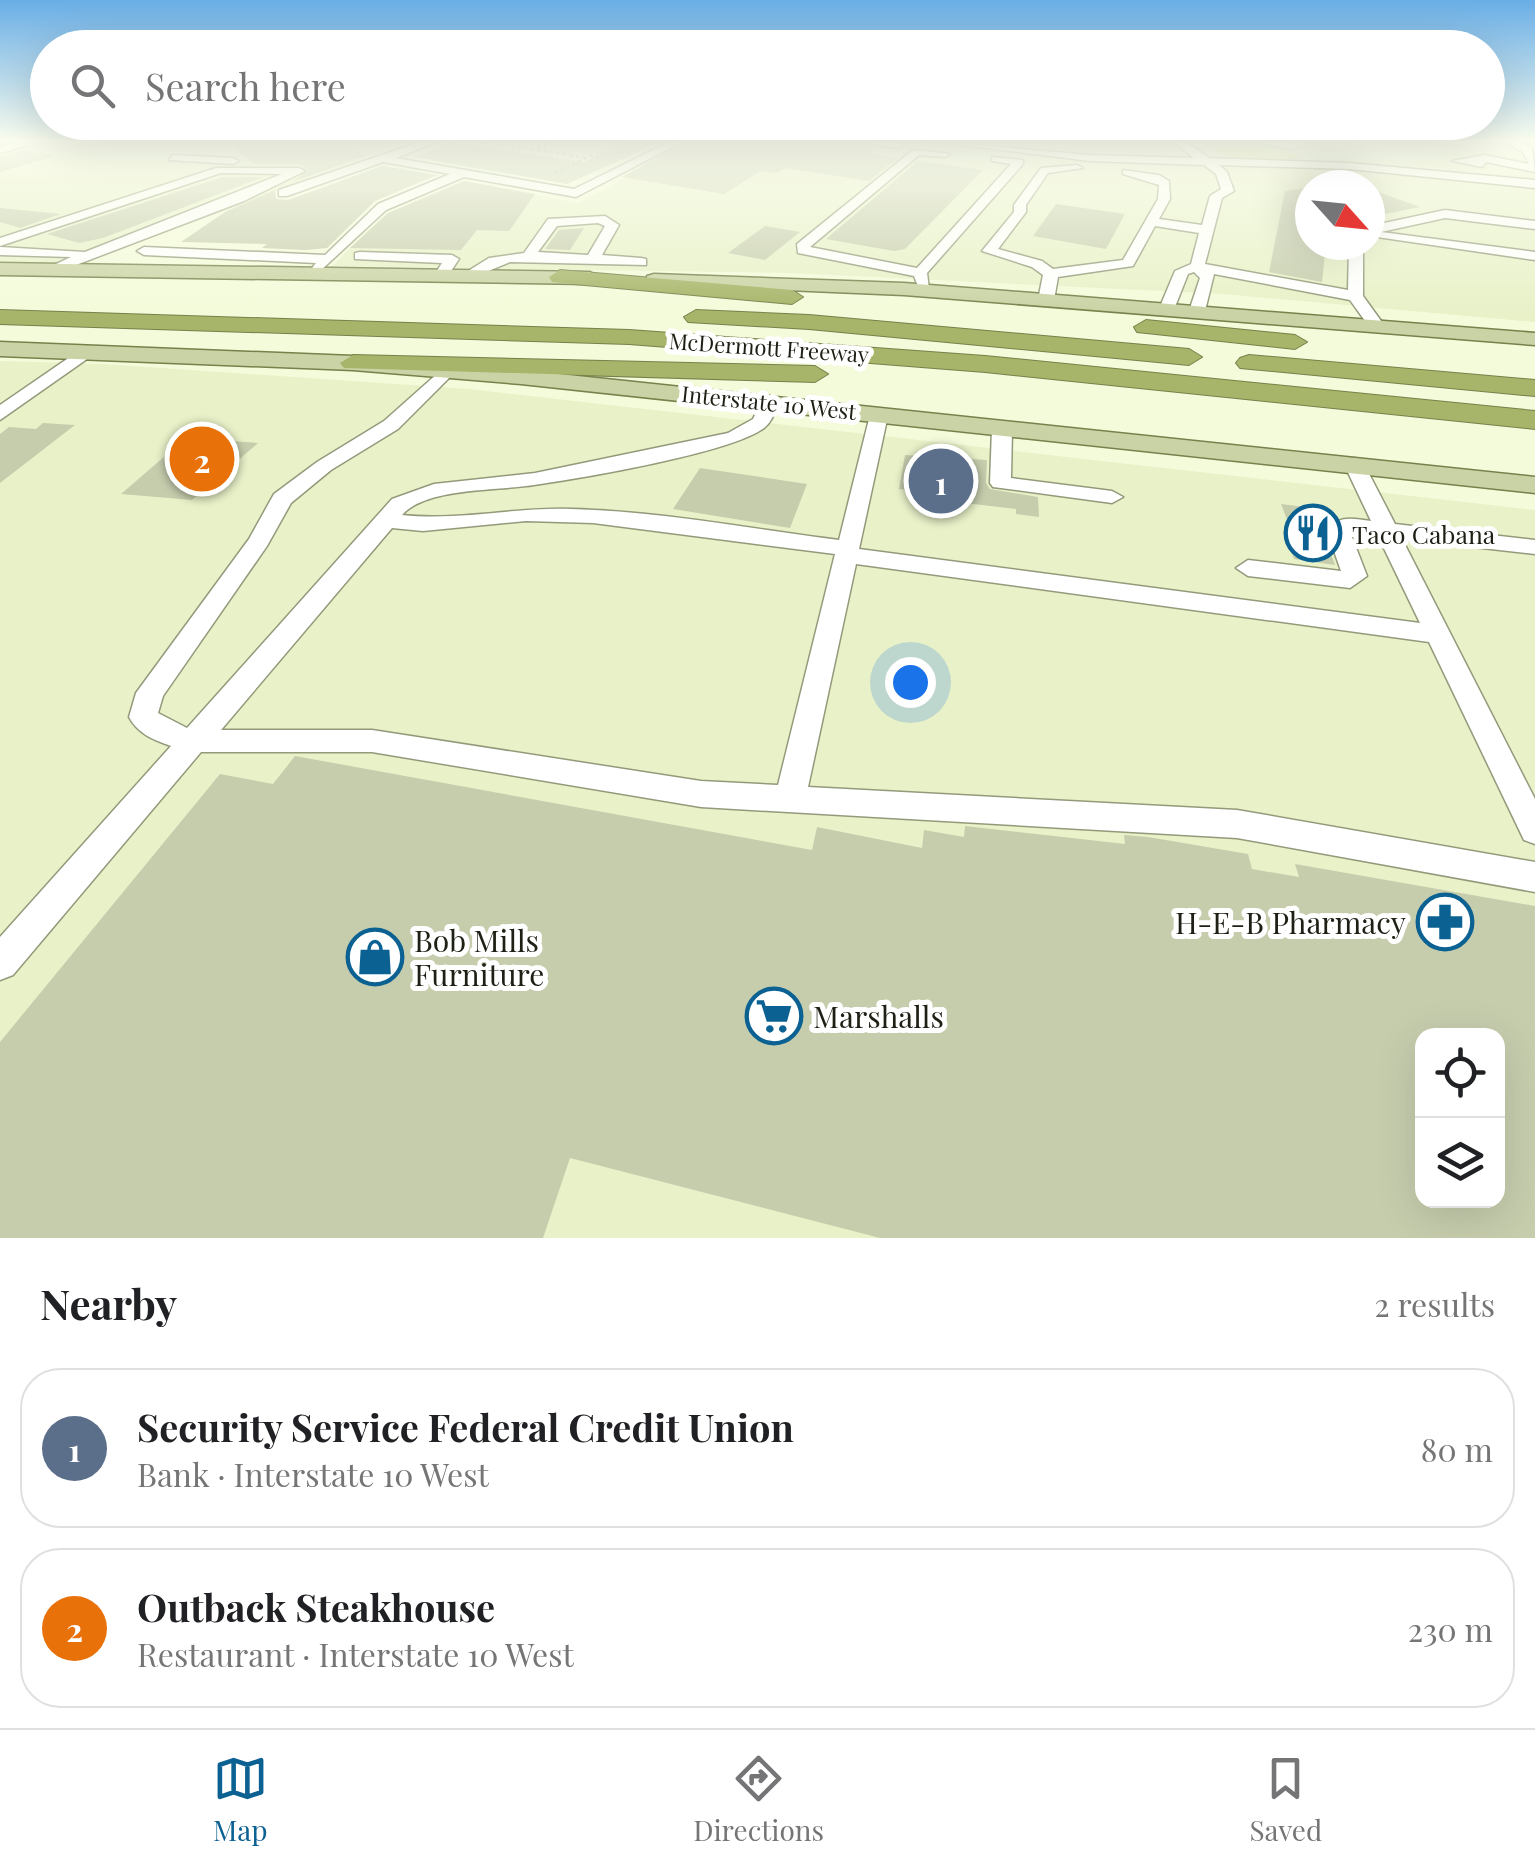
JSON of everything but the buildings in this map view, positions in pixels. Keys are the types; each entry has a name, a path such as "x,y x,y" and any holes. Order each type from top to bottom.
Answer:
{"highway":[{"path":"560,277 1063,318 1328,346 1535,376"},
{"path":"0,297 339,303"},
{"name":"McDermott Freeway","path":"550,310 809,322 1535,388"},
{"name":"McDermott Freeway","path":"0,317 629,336 1210,386 1535,420"},
{"path":"353,364 1210,386"}],"main road":[{"path":"0,269 50,270 89,262 312,275 923,282 1046,300 1535,339"},
{"name":"Interstate 10 West","path":"0,349 447,370 1535,486"}],"street":[{"path":"0,242 135,198"},
{"path":"89,262 240,198"},
{"path":"0,251 89,262 144,250 196,225 269,198"},
{"path":"312,275 382,207 404,198"},
{"path":"861,198 803,250 923,282 990,198"},
{"path":"1026,198 989,252 1067,269 1128,263 1164,198"},
{"path":"1197,267 1208,230 1208,198"},
{"path":"1385,228 1445,214 1535,225"},
{"path":"527,258 553,222 600,219 612,225 593,259"},
{"path":"1151,222 1208,230"},
{"path":"1385,234 1535,256"},
{"path":"144,250 329,259"},
{"path":"360,256 452,259 440,276"},
{"path":"466,276 478,265 527,258 641,262"},
{"path":"1356,260 1355,296 1376,325"},
{"path":"1037,264 1050,274"},
{"path":"1197,267 1208,277 1197,311"},
{"path":"1167,308 1182,271 1197,267 1355,296"},
{"path":"1050,274 1067,269"},
{"path":"1046,300 1050,274"},
{"path":"0,414 89,352"},
{"path":"447,370 392,425 324,466 282,500 259,541 150,693 143,717 162,731 192,741 372,741 701,794 1237,824 1535,877"},
{"path":"0,963 400,504 434,490 534,480 734,438 761,422 770,402"},
{"path":"790,799 879,414"},
{"path":"1002,429 1000,482 1112,497"},
{"path":"1354,464 1535,830"},
{"path":"384,520 423,524 526,514 593,516 1438,634"},
{"path":"1248,568 1350,580 1355,576 1338,532 1344,525 1535,547"}],"shaded area":[{"path":"0,198 259,198 83,263 0,261"},
{"path":"430,198 550,198 578,203 588,198 1295,198 1295,260 1385,260 1385,198 1535,198 1535,322 1223,294 792,273 332,266 380,219"},
{"path":"0,361 103,364 468,389 1535,510 1535,1238 0,1238"}],"place":[{"name":"Outback Steakhouse","path":"202,459"},
{"name":"Security Service Federal Credit Union","path":"941,481"},
{"name":"Taco Cabana","path":"1313,533"},
{"name":"H-E-B Pharmacy","path":"1445,922"},
{"name":"Bob Mills Furniture","path":"375,957"},
{"name":"Marshalls","path":"774,1016"}]}
